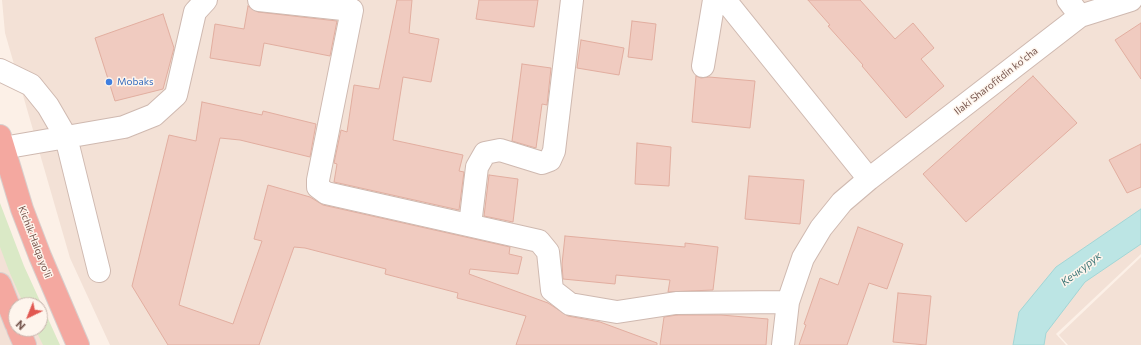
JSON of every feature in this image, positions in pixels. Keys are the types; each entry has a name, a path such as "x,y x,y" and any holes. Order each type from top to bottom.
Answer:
{"highway":[{"name":"Kichik Halqa yo'li","path":"2,142 40,256 78,345"},
{"path":"0,284 8,304"}],"street":[{"path":"2,142 66,137 124,127 154,115 176,94 195,12 206,0"},
{"path":"259,0 352,10 318,180 318,187 326,194 539,241 548,252 552,290 570,304 617,312 676,303 788,302"},
{"path":"470,225 477,166 485,153 500,150 542,163 550,160 554,151 572,0"},
{"path":"703,66 714,0"},
{"path":"725,0 869,179"},
{"name":"Ilaki Sharofitdin ko'cha","path":"783,345 788,302 803,258 821,228 842,202 1074,8 1131,0"},
{"path":"0,70 31,85 48,106 66,137 99,271"}],"shaded area":[{"path":"2,0 1141,0 1141,254 1056,334 1066,345 110,345 70,258 5,33"},
{"path":"0,207 35,297 8,297 8,337 48,337 56,345 0,345"},
{"path":"1141,257 1141,345 1068,345 1059,335"}],"green space":[{"path":"0,203 24,266 38,297 20,297 0,247"},
{"path":"48,319 60,345 43,345 39,337 48,337"}],"water":[{"name":"Кечкурук","path":"1141,209 1141,244 1085,282 1046,333 1044,345 1013,345 1019,312 1056,267"}],"building":[{"path":"397,0 412,0 409,33 439,39 431,82 403,77 393,140 463,155 459,171 464,172 459,210 334,182 337,164 334,163 341,130 347,132 354,85 379,89"},
{"path":"479,0 538,0 534,27 476,19"},
{"path":"808,0 860,0 895,39 913,23 934,48 921,59 944,86 906,118 862,66 863,65 828,26 830,25"},
{"path":"248,6 258,12 337,21 330,56 264,43 260,66 210,58 215,24 244,29"},
{"path":"163,14 174,48 163,89 115,101 95,38"},
{"path":"632,21 656,24 652,60 628,57"},
{"path":"1141,23 1141,79 1115,40"},
{"path":"581,40 624,48 619,75 577,68"},
{"path":"522,64 551,68 547,105 542,104 536,148 512,141"},
{"path":"696,76 701,78 709,77 755,81 750,128 692,122"},
{"path":"1033,76 1077,123 966,222 923,174"},
{"path":"202,102 262,115 263,111 316,124 310,157 240,140 220,138 179,305 233,324 262,241 254,239 268,185 310,197 323,205 510,247 509,254 522,257 518,274 470,269 469,274 548,303 568,316 600,322 657,343 657,345 516,345 526,316 457,298 458,293 385,274 386,269 305,248 294,247 259,345 168,345 132,286 169,135 196,141"},
{"path":"637,143 671,147 669,186 635,184"},
{"path":"1141,144 1141,187 1127,193 1109,160"},
{"path":"489,175 518,179 513,222 484,216"},
{"path":"749,176 804,180 800,224 745,219"},
{"path":"858,227 903,244 887,289 869,283 847,345 799,345 806,325 804,324 820,278 838,285"},
{"path":"565,236 685,247 685,243 718,247 713,290 668,292 670,280 616,275 615,284 563,279 562,264"},
{"path":"898,293 931,296 926,345 893,342"},
{"path":"677,315 721,315 768,319 766,345 660,345 664,317"}],"place":[{"name":"Mobaks","path":"109,82"}]}
